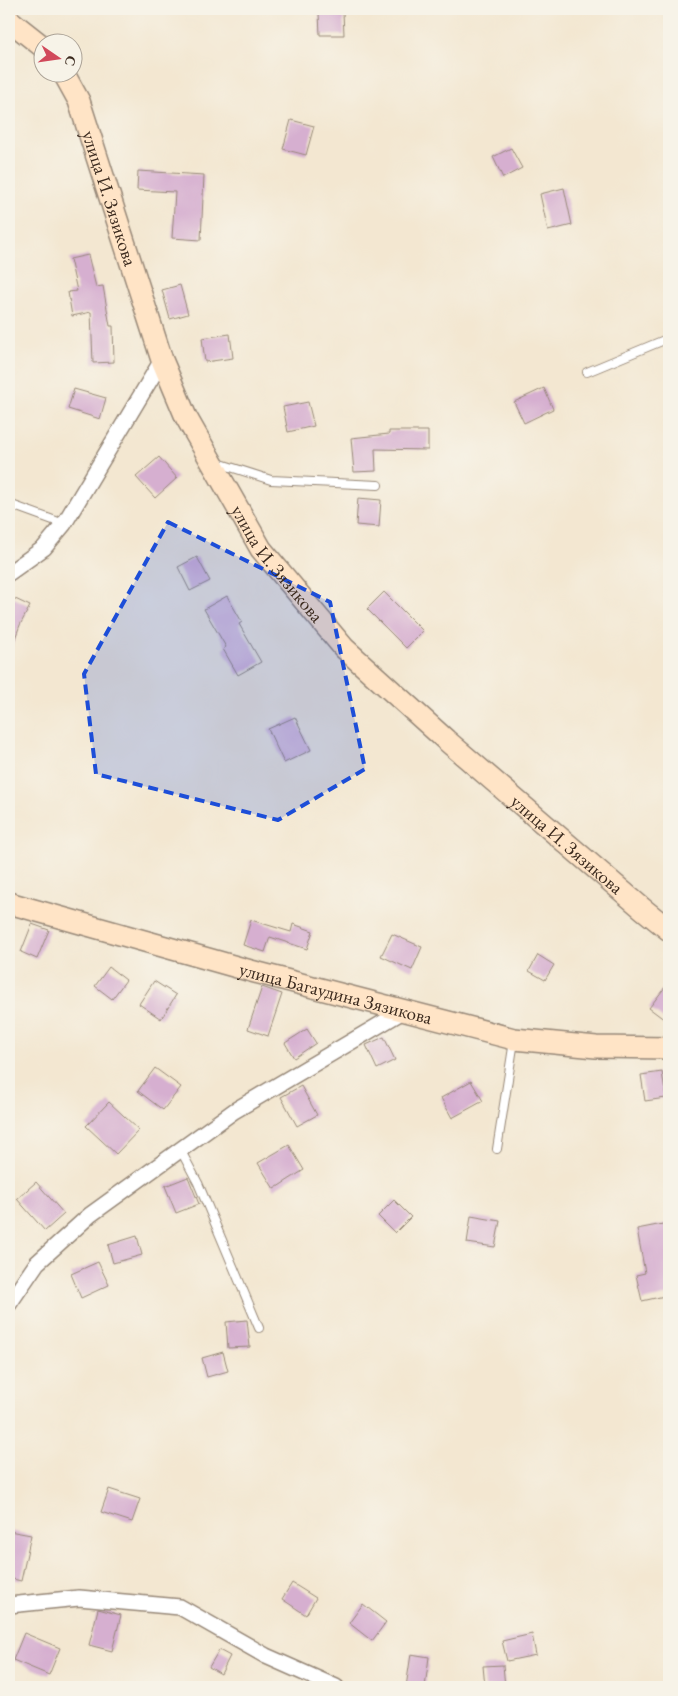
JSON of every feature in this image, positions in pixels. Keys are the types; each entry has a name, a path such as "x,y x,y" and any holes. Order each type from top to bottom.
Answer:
{"main road":[{"path":"10,19 32,38"},
{"name":"улица И. Зязикова","path":"69,82 79,101 162,360 186,416 261,549 344,648 454,746 635,903 669,930"},
{"name":"улица Багаудина Зязикова","path":"9,903 251,971 514,1039 596,1047 669,1048"}],"street":[{"path":"9,573 44,548 64,524 162,360"},
{"path":"9,1304 37,1263 90,1215 234,1111 403,1011"},
{"path":"9,1605 80,1598 180,1607 266,1656 336,1687"}],"lane":[{"path":"587,372 669,338"},
{"path":"211,461 271,480 378,485"},
{"path":"9,504 64,524"},
{"path":"497,1149 514,1039"},
{"path":"180,1149 198,1183 259,1328"}],"highlighted area":[{"path":"168,522 330,602 365,769 278,820 96,774 84,674"}],"building":[{"path":"343,12 344,35 320,35 319,13"},
{"path":"291,120 314,126 306,155 283,149"},
{"path":"511,148 522,168 503,178 493,157"},
{"path":"138,171 204,175 201,240 172,238 175,192 137,190"},
{"path":"564,188 572,225 548,231 540,194"},
{"path":"88,255 96,287 103,286 110,326 113,326 114,362 93,363 91,312 72,316 68,292 77,291 70,259"},
{"path":"180,285 188,314 170,319 162,290"},
{"path":"230,334 233,358 205,362 202,338"},
{"path":"544,388 553,409 524,423 514,402"},
{"path":"74,389 106,398 100,419 68,409"},
{"path":"308,402 314,426 288,432 283,407"},
{"path":"389,431 428,431 428,450 375,449 376,471 354,472 351,438 389,434"},
{"path":"159,457 177,478 155,498 136,477"},
{"path":"358,498 381,500 379,527 356,525"},
{"path":"197,557 210,581 190,591 178,567"},
{"path":"384,592 423,631 406,648 367,609"},
{"path":"9,596 30,606 20,625 10,652 9,652"},
{"path":"227,596 242,622 239,624 261,662 238,675 223,649 226,647 204,609"},
{"path":"295,717 311,750 284,763 268,729"},
{"path":"251,920 291,932 293,924 313,931 307,949 270,937 265,952 243,945"},
{"path":"32,924 49,930 37,959 21,952"},
{"path":"392,934 422,947 412,970 381,956"},
{"path":"538,955 554,965 545,980 529,971"},
{"path":"109,967 126,980 112,999 95,986"},
{"path":"154,981 176,995 161,1019 139,1004"},
{"path":"669,982 669,1023 649,1008"},
{"path":"262,987 282,994 268,1036 248,1029"},
{"path":"307,1029 316,1043 294,1058 285,1043"},
{"path":"384,1037 395,1060 377,1069 366,1045"},
{"path":"155,1068 181,1087 163,1110 138,1091"},
{"path":"662,1072 666,1098 645,1101 641,1075"},
{"path":"471,1081 483,1101 452,1118 441,1098"},
{"path":"301,1086 317,1115 297,1126 281,1097"},
{"path":"109,1102 139,1130 116,1154 86,1126"},
{"path":"289,1145 304,1170 274,1189 258,1163"},
{"path":"188,1177 199,1204 176,1213 165,1186"},
{"path":"36,1182 64,1214 45,1231 17,1199"},
{"path":"394,1200 411,1217 395,1233 378,1216"},
{"path":"471,1216 500,1221 495,1247 467,1243"},
{"path":"668,1223 669,1295 642,1301 636,1275 645,1273 637,1229"},
{"path":"137,1236 142,1255 113,1263 108,1245"},
{"path":"98,1262 109,1285 81,1298 71,1274"},
{"path":"247,1320 250,1347 228,1348 226,1322"},
{"path":"223,1352 228,1371 207,1377 202,1358"},
{"path":"109,1489 140,1499 132,1522 101,1512"},
{"path":"9,1531 31,1535 21,1581 9,1578"},
{"path":"292,1583 316,1598 306,1615 282,1599"},
{"path":"363,1604 386,1622 372,1641 349,1623"},
{"path":"98,1609 121,1615 112,1651 89,1645"},
{"path":"24,1633 60,1648 49,1675 13,1660"},
{"path":"532,1634 536,1655 507,1661 502,1641"},
{"path":"219,1650 230,1656 221,1674 209,1667"},
{"path":"411,1654 429,1657 425,1687 406,1687"},
{"path":"503,1665 505,1687 485,1687 483,1666"}]}
